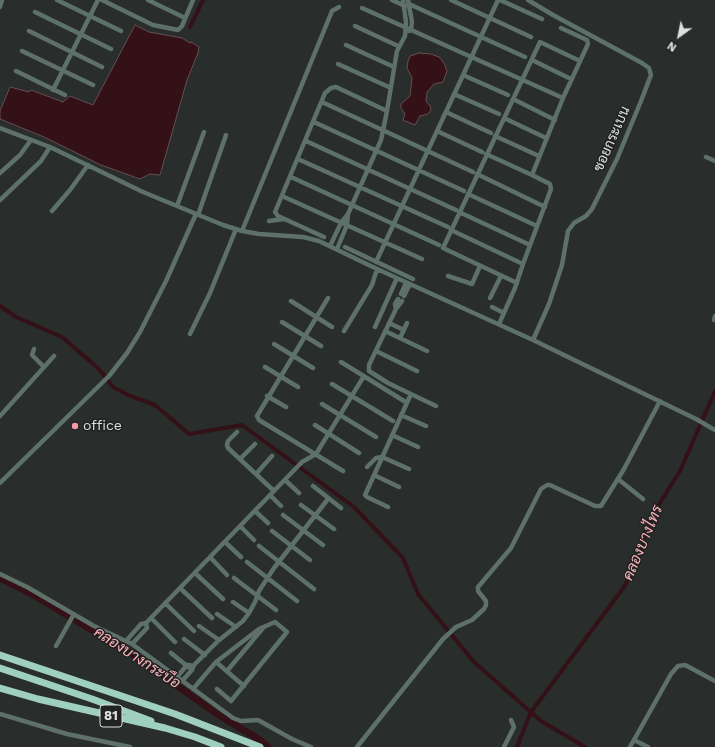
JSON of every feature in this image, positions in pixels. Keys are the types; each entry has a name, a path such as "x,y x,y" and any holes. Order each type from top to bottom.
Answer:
{"highway":[{"name":"81","path":"0,655 175,714 260,747"},
{"name":"81","path":"0,668 92,699 221,747"},
{"name":"81","path":"0,688 31,698 138,721 195,737"}],"street":[{"path":"0,7 2,0"},
{"path":"57,0 121,31"},
{"path":"54,90 98,0"},
{"path":"102,0 153,25 178,30 182,26 193,0"},
{"path":"148,0 185,18"},
{"path":"392,0 404,6 409,4 525,57"},
{"path":"330,246 341,223 348,214 384,131 398,46 404,36 406,27 403,0"},
{"path":"450,0 531,37"},
{"path":"376,262 499,0 542,19"},
{"name":"ซอยกระเบน","path":"528,0 553,16 642,63 649,68 650,75 617,159 592,209 586,216 574,223 568,231 562,265 533,340"},
{"path":"404,36 411,30 412,22 409,4"},
{"path":"242,231 332,11 339,7"},
{"path":"362,8 563,98"},
{"path":"35,12 111,49"},
{"path":"355,26 398,46"},
{"path":"532,176 546,138 588,42 587,40 561,28"},
{"path":"29,31 102,67"},
{"path":"517,283 443,248 450,228 484,153 493,134 504,118 540,42 580,61"},
{"path":"346,45 394,67"},
{"path":"22,51 93,85"},
{"path":"532,60 571,79"},
{"path":"338,64 391,88"},
{"path":"16,71 65,95"},
{"path":"463,75 508,95"},
{"path":"324,237 278,216 275,212 314,122 325,92 328,89 336,87 387,111"},
{"path":"454,94 499,114"},
{"path":"513,99 554,120"},
{"path":"322,102 544,206"},
{"path":"446,112 539,156"},
{"path":"504,118 546,138"},
{"path":"314,122 538,226"},
{"path":"0,128 50,147 143,192 197,215 236,229 272,236 303,237 319,241 408,284 533,340 660,401 715,430"},
{"path":"437,131 550,184 552,187 517,283 499,324"},
{"path":"177,206 204,132"},
{"path":"0,482 109,376 140,332 197,215 226,135"},
{"path":"0,173 20,155 32,140"},
{"path":"306,141 530,245"},
{"path":"0,200 41,161 50,147"},
{"path":"706,158 715,161"},
{"path":"298,159 450,228 523,264"},
{"path":"52,212 88,165"},
{"path":"291,177 439,244"},
{"path":"282,196 422,259"},
{"path":"337,249 347,225 348,214"},
{"path":"269,221 284,219"},
{"path":"190,334 210,293 236,229"},
{"path":"345,247 413,279"},
{"path":"448,276 472,284 480,266"},
{"path":"344,331 370,290 377,269"},
{"path":"490,298 501,276"},
{"path":"375,327 397,278"},
{"path":"402,295 408,284"},
{"path":"328,298 267,396 257,413 257,418 342,471"},
{"path":"400,300 396,304 396,309 369,365 369,371 388,383 436,406"},
{"path":"291,301 332,326"},
{"path":"492,307 504,313"},
{"path":"282,322 320,346"},
{"path":"389,323 404,330"},
{"path":"400,338 407,323"},
{"path":"386,331 427,351"},
{"path":"274,344 313,368"},
{"path":"34,349 32,355 44,367"},
{"path":"376,352 417,371"},
{"path":"0,416 54,356"},
{"path":"341,362 404,401"},
{"path":"265,367 298,387"},
{"path":"126,641 141,624 146,623 151,618 302,462 316,454 364,376"},
{"path":"332,384 393,421"},
{"path":"388,508 365,496 411,394"},
{"path":"267,396 286,407"},
{"path":"357,747 444,640 456,627 472,620 484,609 486,601 478,591 478,587 511,548 541,489 547,485 550,485 599,507 603,505 660,401"},
{"path":"322,404 376,437"},
{"path":"402,415 426,426"},
{"path":"315,425 359,453"},
{"path":"237,432 228,441 227,445 274,491"},
{"path":"392,435 418,447"},
{"path":"240,459 255,444"},
{"path":"302,462 305,451 303,446"},
{"path":"256,474 272,456"},
{"path":"367,467 376,458 382,457 409,469"},
{"path":"374,475 398,487"},
{"path":"618,479 644,499"},
{"path":"285,480 299,493"},
{"path":"313,486 341,508"},
{"path":"270,495 281,506"},
{"path":"182,681 193,667 219,640 236,627 249,612 257,595 278,562 328,499"},
{"path":"301,505 334,529"},
{"path":"255,511 268,523"},
{"path":"283,515 323,545"},
{"path":"240,526 254,540"},
{"path":"272,531 310,560"},
{"path":"225,542 241,557"},
{"path":"258,546 314,589"},
{"path":"210,557 227,575"},
{"path":"247,562 297,601"},
{"path":"195,573 223,599"},
{"path":"0,574 28,588 73,615 132,644 233,718 241,721 258,720 292,739 311,747"},
{"path":"234,578 276,610"},
{"path":"180,588 212,618"},
{"path":"233,602 249,612"},
{"path":"165,603 194,631"},
{"path":"217,614 236,627"},
{"path":"56,646 73,615"},
{"path":"151,618 175,642"},
{"path":"193,689 216,662 265,626 275,622 288,632 231,701 217,689"},
{"path":"132,644 147,628 146,623"},
{"path":"199,626 219,640"},
{"path":"227,671 265,626"},
{"path":"184,639 205,655"},
{"path":"171,653 187,665 193,667"},
{"path":"216,662 244,686"},
{"path":"177,677 187,665"},
{"path":"630,747 671,674 678,666 685,665 715,681"},
{"path":"0,714 67,734 130,747"},
{"path":"504,747 514,727 511,720"},
{"path":"634,740 648,747"}],"shaded area":[{"path":"135,25 149,32 182,38 199,47 187,80 160,175 150,174 140,179 101,165 44,137 0,119 0,111 10,87 29,92 31,90 63,102 70,96 93,105"},
{"path":"419,53 431,54 439,57 444,63 447,71 443,82 434,84 427,92 426,101 431,110 428,114 420,116 415,125 403,120 405,114 401,108 401,104 410,96 412,78 407,68 408,61 410,56"}],"waterway":[{"path":"190,27 203,0"},
{"path":"0,306 16,317 62,337 99,369 113,387 128,395 155,405 189,434 242,425 354,507 403,558 418,594 474,662 541,721 585,747"},
{"name":"คลองบางไทร","path":"517,747 531,712 624,587 637,562 651,517 680,471 715,391"},
{"name":"คลองบางกระบือ","path":"0,578 32,594 124,648 217,714 260,740 268,747"}],"place":[{"name":"office","path":"75,426"}]}
